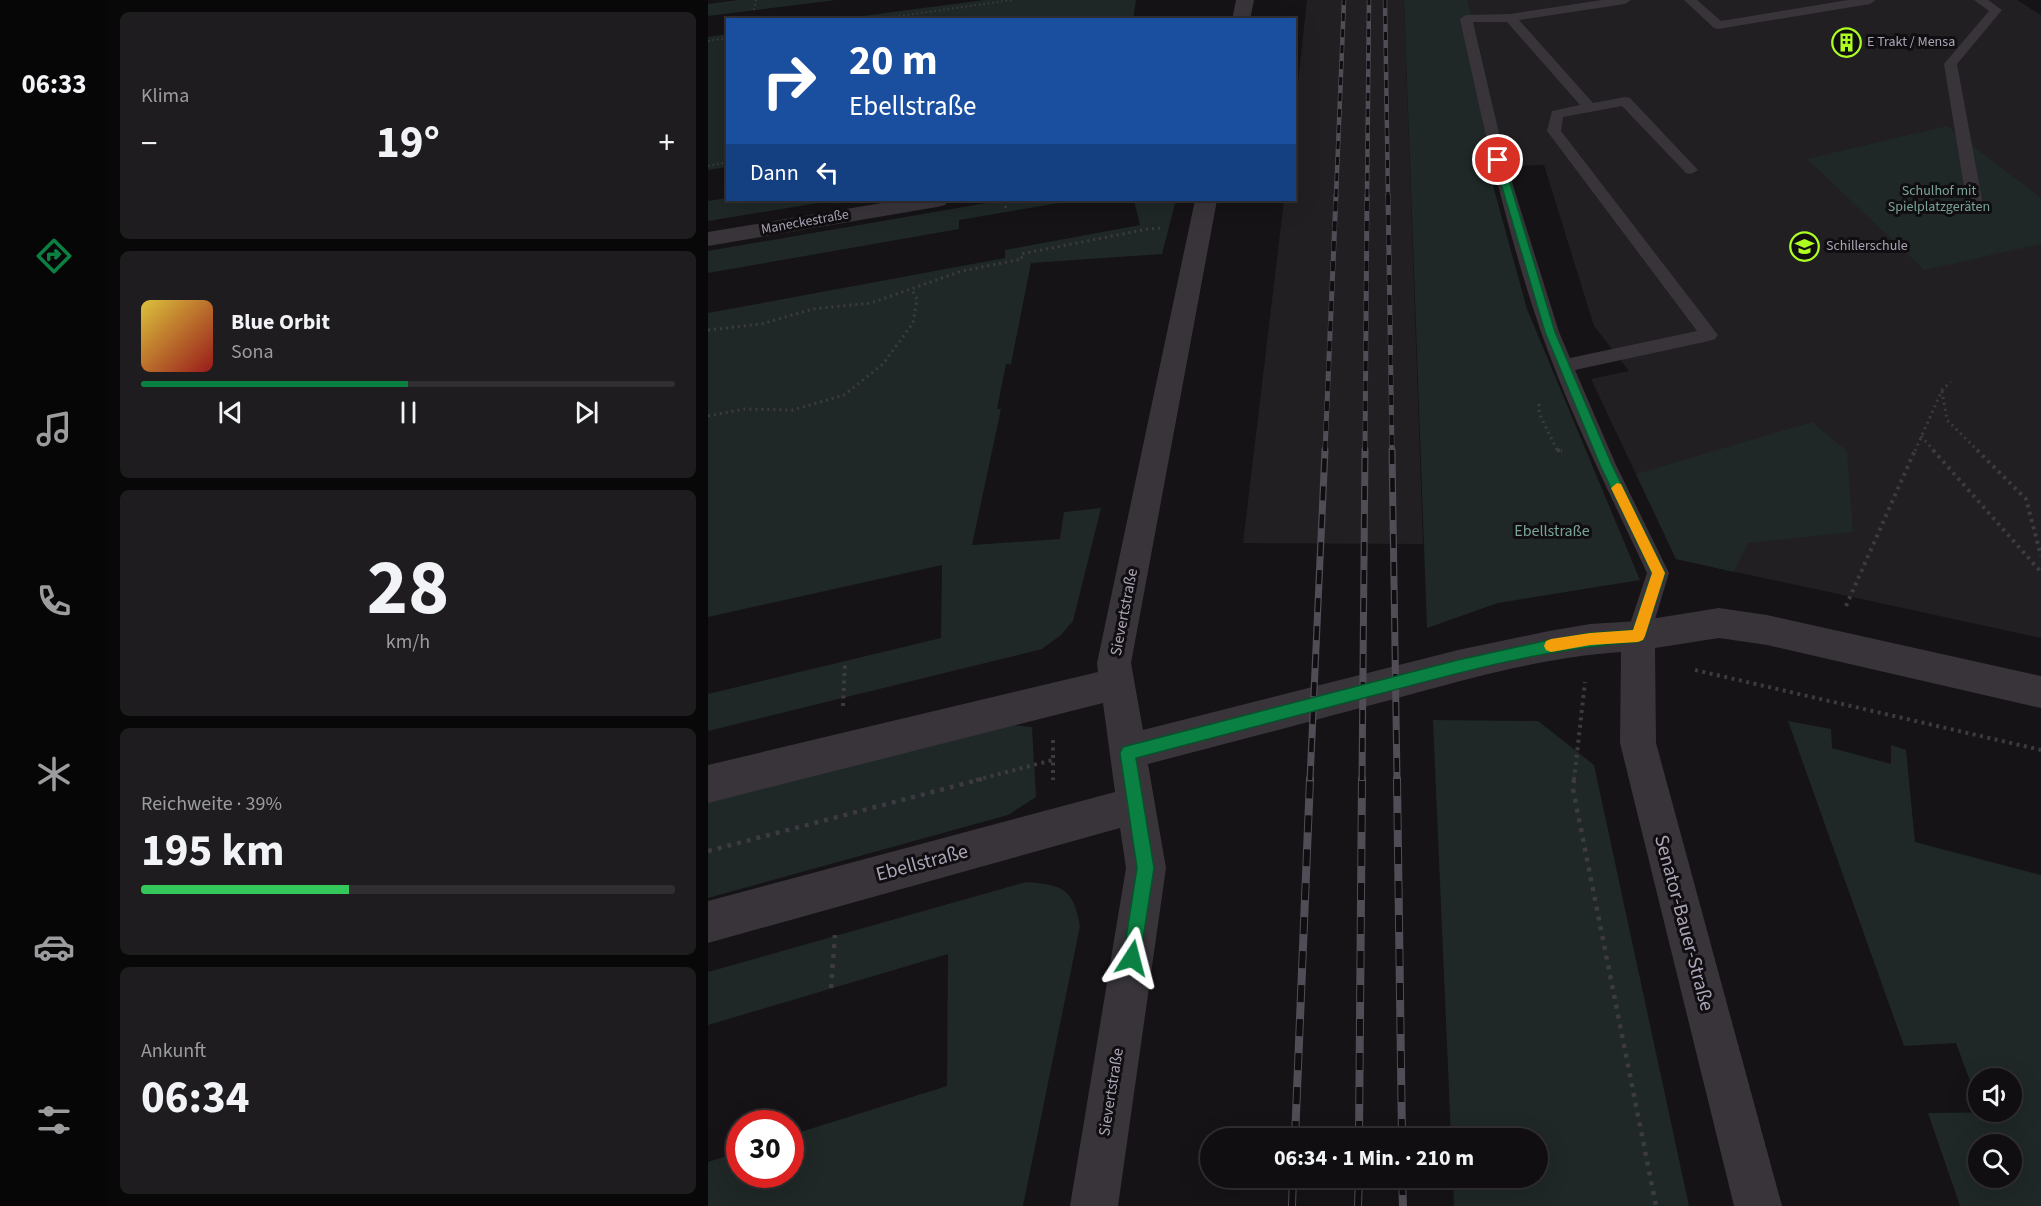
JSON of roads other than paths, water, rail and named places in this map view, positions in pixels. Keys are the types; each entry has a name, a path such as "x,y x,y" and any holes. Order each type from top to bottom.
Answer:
{"street":[{"path":"1241,18 1245,0"},
{"name":"Maneckestraße","path":"708,239 931,201"},
{"name":"Sievertstraße","path":"1094,1206 1146,868 1114,663 1206,201"},
{"path":"1128,753 1458,666 1590,639 1638,636 1719,623 1767,630 2041,692"},
{"name":"Senator-Bauer-Straße","path":"1638,636 1638,743 1758,1206"},
{"path":"708,784 1117,684"},
{"name":"Ebellstraße","path":"708,921 1136,805"}],"lane":[{"path":"1625,0 1510,18 1466,19 1500,167 1550,332 1606,465 1659,573 1638,636"},
{"path":"1690,0 1718,25 1870,0"},
{"path":"1975,205 1950,64 1996,10 1980,0"},
{"path":"1510,18 1590,108"},
{"path":"1564,366 1709,335 1554,131 1557,114 1624,101 1691,170"}],"railway":[{"path":"1336,197 1344,0"},
{"path":"1367,197 1369,0"},
{"path":"1385,0 1388,197"},
{"path":"1325,451 1336,195"},
{"path":"1365,451 1367,195"},
{"path":"1388,195 1392,451"},
{"path":"1310,780 1325,450"},
{"path":"1362,780 1365,450"},
{"path":"1392,450 1397,780"},
{"path":"1295,1128 1310,779"},
{"path":"1359,1128 1362,779"},
{"path":"1397,779 1402,1128"},
{"path":"1292,1206 1293,1188"},
{"path":"1358,1206 1359,1188"},
{"path":"1402,1188 1403,1206"}],"place":[{"name":"E Trakt / Mensa","path":"1846,42"},
{"name":"Schillerschule","path":"1805,246"}],"park label":[{"name":"Schulhof mit Spielplatzgeräten","path":"1939,200"}]}
